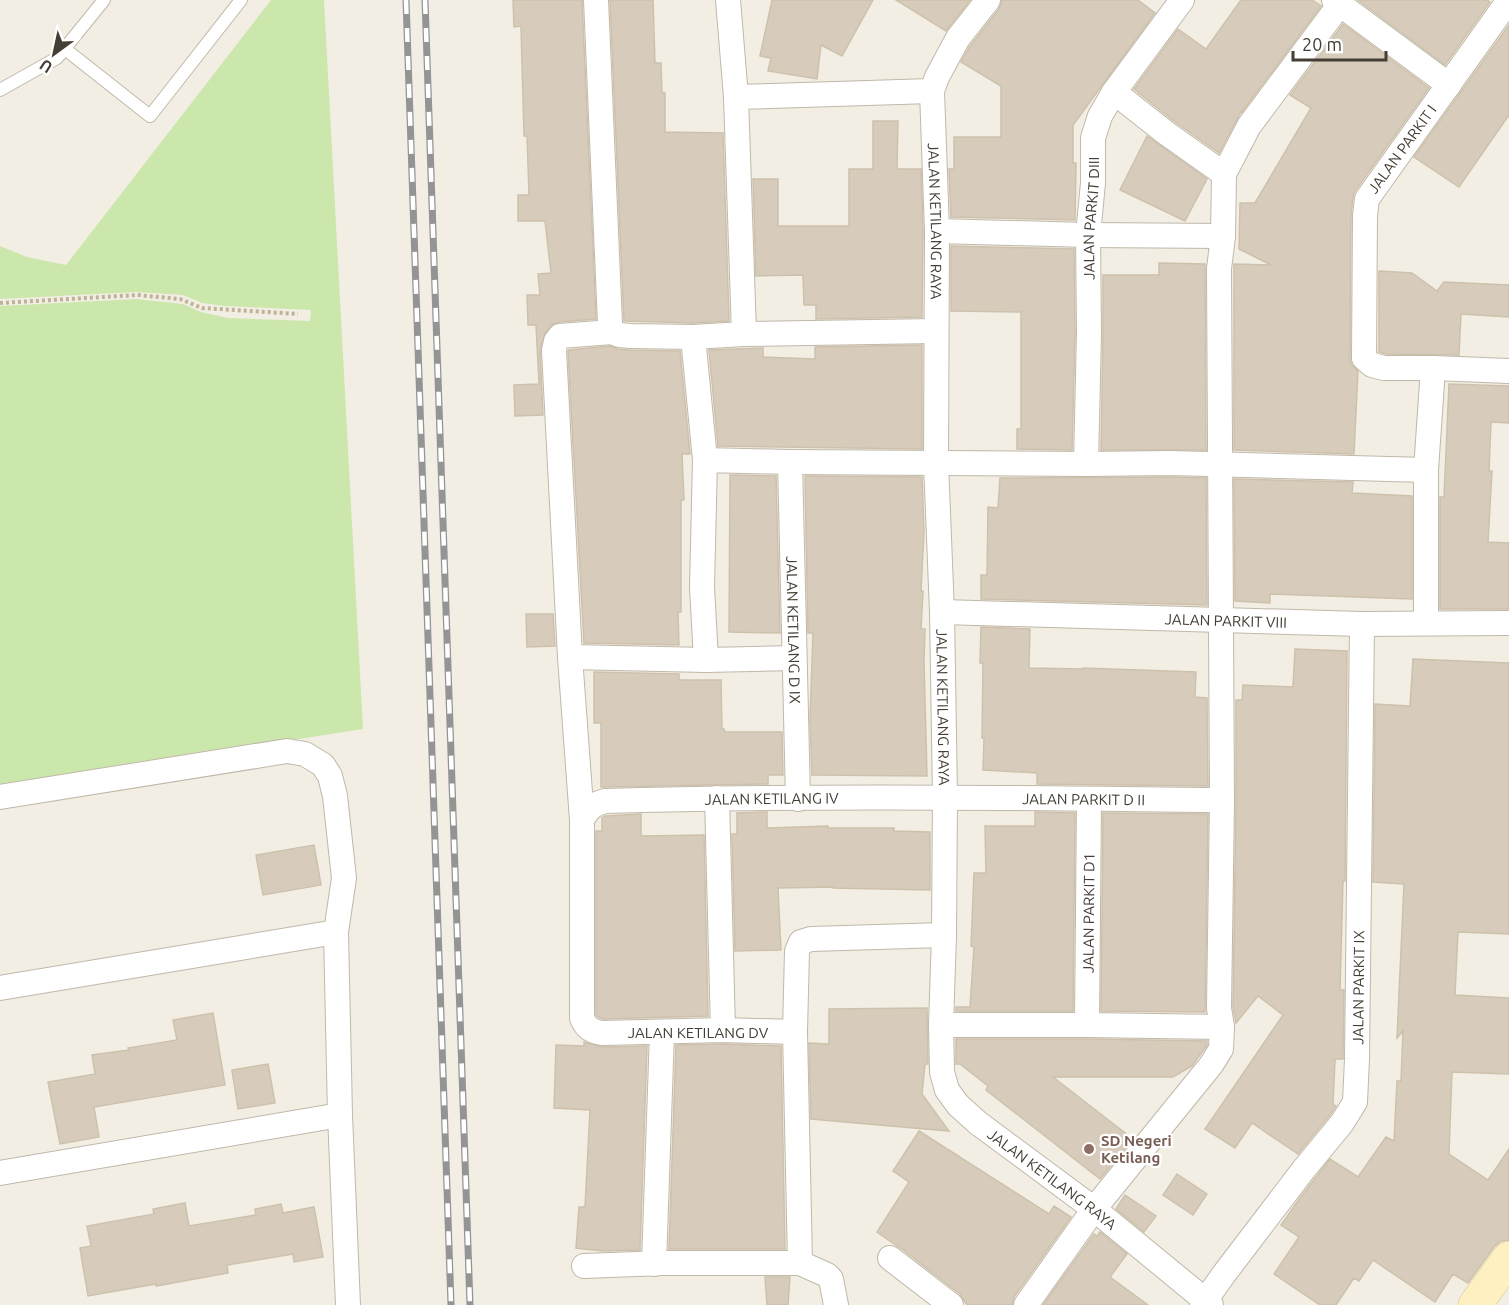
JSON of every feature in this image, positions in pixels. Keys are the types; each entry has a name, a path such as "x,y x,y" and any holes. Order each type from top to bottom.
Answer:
{"street":[{"path":"596,0 612,332"},
{"path":"728,0 736,97 744,334"},
{"name":"JALAN KETILANG RAYA","path":"988,0 958,38 932,91 937,231 936,463 942,612 945,797 942,1072 947,1090 958,1105 978,1123 1094,1209 1206,1304"},
{"name":"JALAN PARKIT DIII","path":"1086,464 1089,332 1088,235 1093,183 1093,138 1100,116 1114,92 1182,0"},
{"name":"JALAN PARKIT I","path":"1433,368 1384,368 1372,365 1364,358 1366,199 1509,0"},
{"path":"1026,1305 1094,1209 1211,1065 1221,1048 1222,1028 1219,1008 1222,800 1219,269 1223,236 1224,174 1249,126 1337,2 1449,84"},
{"path":"736,97 932,91"},
{"path":"1114,92 1224,174"},
{"path":"937,231 1223,236"},
{"path":"589,811 570,657 554,350 556,341 560,336 612,332 631,336 693,337 936,331"},
{"path":"693,337 705,460 702,587 706,660"},
{"path":"1426,623 1426,470 1433,368 1509,371"},
{"path":"705,460 1220,464 1426,470"},
{"name":"JALAN KETILANG D IX","path":"790,462 798,799"},
{"name":"JALAN PARKIT VIII","path":"942,612 1362,624 1509,623"},
{"name":"JALAN PARKIT IX","path":"1206,1304 1304,1168 1342,1123 1355,1102 1362,624"},
{"path":"570,657 706,660 794,658"},
{"path":"0,797 287,751 305,754 323,765 330,776 335,796 344,878 336,932 346,1305"},
{"name":"JALAN KETILANG IV","path":"589,811 717,798 945,797"},
{"name":"JALAN PARKIT D II","path":"945,797 1222,800"},
{"path":"717,798 723,1030"},
{"name":"JALAN PARKIT D1","path":"1087,1025 1089,799"},
{"name":"JALAN KETILANG DV","path":"589,811 582,1018 584,1025 602,1033 723,1030 795,1032"},
{"path":"0,988 336,932"},
{"path":"800,1263 795,1032 796,957 799,946 805,940 825,938 944,935"},
{"path":"941,1025 1222,1028"},
{"path":"654,1264 662,1032"},
{"path":"0,1173 340,1116"},
{"path":"890,1258 951,1305"},
{"path":"1475,1305 1509,1258"},
{"path":"584,1266 800,1263 831,1279 837,1305"}],"lane":[{"path":"0,90 57,58 104,0"},
{"path":"65,49 150,116 241,0"}],"path":[{"path":"0,303 137,295 180,298 202,308 298,314"}],"green space":[{"path":"271,0 324,0 363,729 0,786 0,306 136,299 183,304 201,312 228,318 310,321 311,310 225,306 202,303 183,295 136,292 0,299 0,246 27,257 66,265"}],"building":[{"path":"513,0 582,0 596,319 558,322 545,333 540,350 543,415 515,416 514,385 539,384 536,325 528,325 527,295 540,295 538,274 551,273 545,221 518,221 518,195 529,195 527,136 524,136 521,26 514,27"},
{"path":"610,0 653,0 655,63 661,63 662,93 665,93 665,132 723,133 729,321 693,323 624,321"},
{"path":"772,0 873,0 842,56 821,45 817,79 768,71 771,58 760,56"},
{"path":"896,0 970,0 946,31"},
{"path":"1002,0 1138,0 1155,13 1073,125 1073,163 1076,163 1075,220 951,217 949,169 954,169 954,137 1001,137 1001,86 961,62 970,46 999,9"},
{"path":"1241,0 1312,0 1321,6 1242,112 1242,110 1219,153 1134,89 1178,29 1206,49"},
{"path":"1358,0 1487,0 1490,2 1445,65"},
{"path":"1343,24 1429,88 1353,197 1350,358 1351,364 1358,371 1354,454 1234,450 1234,264 1271,265 1239,249 1240,203 1255,203 1311,108 1290,95"},
{"path":"1509,25 1509,115 1459,187 1414,157"},
{"path":"873,121 898,121 897,169 921,169 922,317 816,319 816,305 804,305 803,275 756,276 753,179 778,179 778,226 849,226 849,169 873,169"},
{"path":"1147,136 1207,179 1185,221 1120,190"},
{"path":"951,246 1074,249 1075,332 1072,450 1017,449 1017,429 1021,429 1021,312 951,311"},
{"path":"1159,263 1205,264 1206,450 1101,450 1103,275 1159,275"},
{"path":"1379,271 1412,273 1437,291 1444,282 1509,285 1509,317 1461,314 1459,355 1379,352"},
{"path":"922,345 922,449 718,446 709,350 763,348 763,357 815,359 815,347"},
{"path":"610,346 630,350 680,351 690,454 682,454 684,500 681,500 679,645 584,643 568,351"},
{"path":"1449,384 1509,386 1509,423 1491,422 1489,471 1492,471 1488,542 1509,543 1509,609 1440,609 1440,497 1444,497"},
{"path":"730,475 776,476 780,633 729,632"},
{"path":"805,476 922,477 924,531 921,629 925,629 927,776 812,775 810,719 813,633 808,633"},
{"path":"1000,478 1206,478 1207,605 981,599 981,575 987,575 988,507 998,508"},
{"path":"1234,479 1353,482 1352,493 1412,496 1412,599 1270,594 1270,603 1235,601"},
{"path":"526,614 553,614 555,646 527,647"},
{"path":"981,627 1030,629 1029,668 1196,672 1195,697 1207,698 1208,786 1037,784 1037,773 983,770"},
{"path":"1295,649 1347,651 1345,881 1343,881 1340,990 1344,990 1343,1059 1335,1059 1333,1105 1336,1106 1298,1154 1252,1123 1235,1148 1205,1129 1283,1015 1258,996 1236,1023 1233,1007 1236,700 1242,700 1243,685 1293,687"},
{"path":"1413,659 1509,663 1509,934 1458,932 1455,995 1509,998 1509,1074 1452,1072 1449,1154 1488,1180 1509,1149 1509,1240 1501,1241 1494,1247 1468,1283 1453,1274 1435,1302 1373,1260 1359,1281 1354,1278 1336,1305 1320,1305 1274,1274 1299,1237 1281,1225 1330,1159 1358,1177 1386,1137 1394,1141 1397,1081 1401,1081 1403,1031 1397,1038 1404,884 1373,882 1375,704 1410,706"},
{"path":"594,672 679,674 679,680 721,680 722,729 725,732 782,732 783,775 768,775 768,784 601,787 601,723 594,723"},
{"path":"767,812 767,828 828,826 828,828 894,828 894,831 930,832 930,890 778,888 781,950 735,951 732,834 737,834 737,813"},
{"path":"1035,812 1075,813 1073,1011 956,1011 956,1007 970,1007 974,947 971,946 974,873 986,873 985,826 1035,826"},
{"path":"1103,813 1208,814 1205,1012 1101,1011"},
{"path":"641,814 641,836 704,835 708,1016 603,1019 596,1015 596,831 602,831 602,818 605,816"},
{"path":"314,845 321,885 263,895 256,855"},
{"path":"927,1008 928,1064 925,1064 922,1094 949,1131 811,1119 809,1043 829,1044 829,1009"},
{"path":"213,1013 225,1085 94,1107 99,1137 60,1144 48,1082 95,1074 92,1055 177,1040 173,1020"},
{"name":"SD Negeri Ketilang","path":"956,1039 1207,1041 1207,1045 1192,1066 1173,1077 1053,1077 1133,1139 1100,1179 986,1090 988,1086 960,1064 956,1064"},
{"path":"584,1042 602,1047 647,1046 640,1250 603,1251 576,1248 579,1207 585,1207 590,1110 554,1108 556,1045 584,1046"},
{"path":"676,1045 781,1046 785,1249 669,1249"},
{"path":"268,1064 275,1103 238,1109 232,1070"},
{"path":"919,1131 1049,1214 1054,1206 1071,1217 1014,1297 1012,1305 967,1305 960,1294 877,1232 909,1182 893,1171"},
{"path":"1177,1174 1207,1194 1193,1215 1163,1195"},
{"path":"1125,1195 1156,1216 1144,1232 1116,1209"},
{"path":"185,1203 189,1226 256,1215 255,1209 281,1204 283,1213 314,1207 323,1257 294,1262 293,1254 227,1265 228,1273 88,1296 80,1248 91,1246 87,1226 154,1214 153,1209"},
{"path":"1100,1232 1127,1254 1110,1277 1148,1305 1043,1305 1094,1234 1097,1236"},
{"path":"765,1277 790,1277 788,1305 767,1305"}],"railway":[{"path":"406,0 451,1305"},
{"path":"425,0 470,1305"}],"place":[{"name":"SD Negeri Ketilang","path":"1089,1149"}]}
